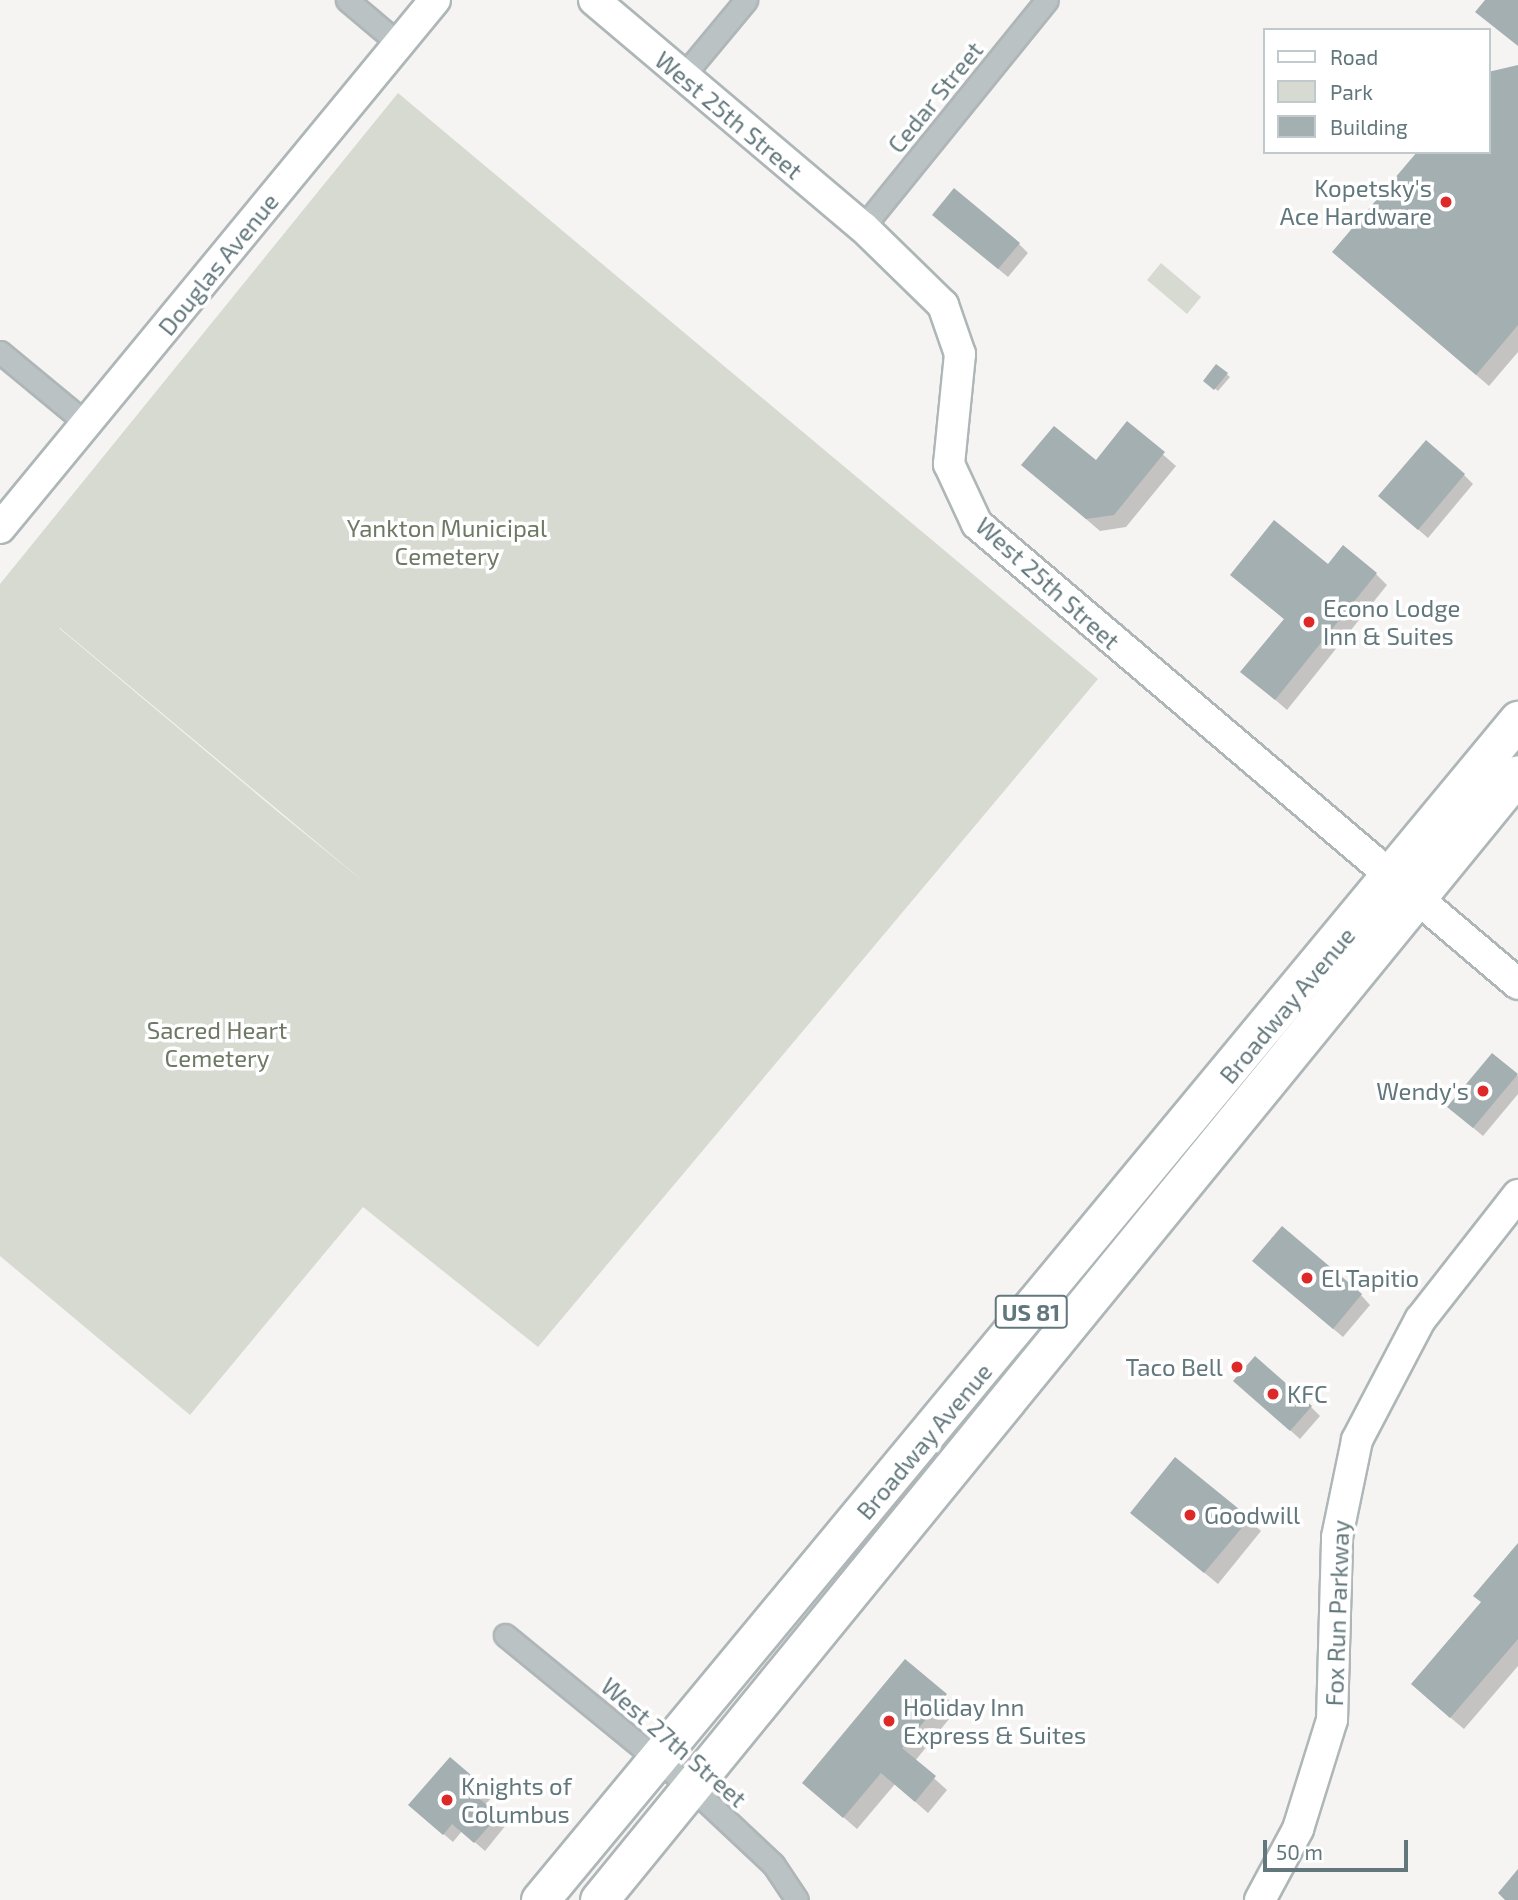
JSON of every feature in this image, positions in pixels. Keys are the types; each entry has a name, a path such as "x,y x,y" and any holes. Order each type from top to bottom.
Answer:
{"highway":[{"name":"Broadway Avenue","path":"599,1900 693,1789 1404,889 1518,720"},
{"name":"Broadway Avenue","path":"540,1900 1404,889 1518,774"}],"street":[{"path":"347,0 398,43"},
{"name":"Douglas Avenue","path":"0,528 435,0"},
{"name":"West 25th Street","path":"594,0 863,227 943,305 953,325 960,373 948,429 949,464 977,524 1518,984"},
{"path":"683,76 746,0"},
{"name":"Cedar Street","path":"863,227 1048,0"},
{"path":"0,352 88,424"},
{"name":"Fox Run Parkway","path":"1260,1900 1298,1829 1332,1720 1337,1537 1364,1422 1420,1320 1518,1195"},
{"name":"West 27th Street","path":"505,1635 693,1789 773,1864 797,1900"}],"green space":[{"name":"Yankton Municipal Cemetery","path":"398,93 1098,679 538,1347 363,1207 190,1415 0,1256 0,584","holes":["60,628 369,886 277,811"]},
{"path":"1161,263 1201,297 1187,314 1147,280"}],"building":[{"path":"1485,0 1518,0 1518,46 1475,12"},
{"name":"Kopetsky's Ace Hardware","path":"1518,65 1518,325 1476,375 1332,252 1415,154 1490,154 1490,72"},
{"path":"954,188 1020,243 998,269 932,215"},
{"path":"1216,364 1228,373 1214,390 1203,381"},
{"path":"1127,421 1165,452 1114,515 1086,519 1021,465 1054,426 1096,460"},
{"path":"1426,440 1465,474 1418,530 1378,496"},
{"path":"1274,520 1328,564 1343,545 1377,573 1275,700 1240,672 1284,619 1230,575"},
{"name":"Wendy's","path":"1492,1053 1518,1074 1473,1128 1447,1107"},
{"name":"El Tapitio","path":"1282,1226 1362,1294 1333,1329 1252,1261"},
{"name":"KFC","path":"1255,1356 1312,1406 1290,1431 1233,1381"},
{"name":"Goodwill","path":"1175,1457 1250,1518 1204,1573 1130,1513"},
{"path":"1518,1543 1518,1639 1450,1718 1411,1684 1481,1602 1473,1596"},
{"name":"Holiday Inn Express & Suites","path":"905,1659 947,1694 902,1748 936,1776 915,1802 881,1773 843,1818 802,1783"},
{"name":"Knights of Columbus","path":"450,1757 484,1786 476,1796 499,1815 474,1843 452,1824 443,1835 408,1805"},
{"path":"1518,1869 1518,1900 1505,1900 1498,1893"}],"place":[{"name":"Kopetsky's Ace Hardware","path":"1446,202"},
{"name":"Econo Lodge Inn & Suites","path":"1309,622"},
{"name":"Wendy's","path":"1483,1091"},
{"name":"El Tapitio","path":"1307,1278"},
{"name":"Taco Bell","path":"1237,1367"},
{"name":"KFC","path":"1273,1394"},
{"name":"Goodwill","path":"1190,1515"},
{"name":"Holiday Inn Express & Suites","path":"889,1721"},
{"name":"Knights of Columbus","path":"447,1800"}],"park label":[{"name":"Sacred Heart Cemetery","path":"217,1044"}]}
